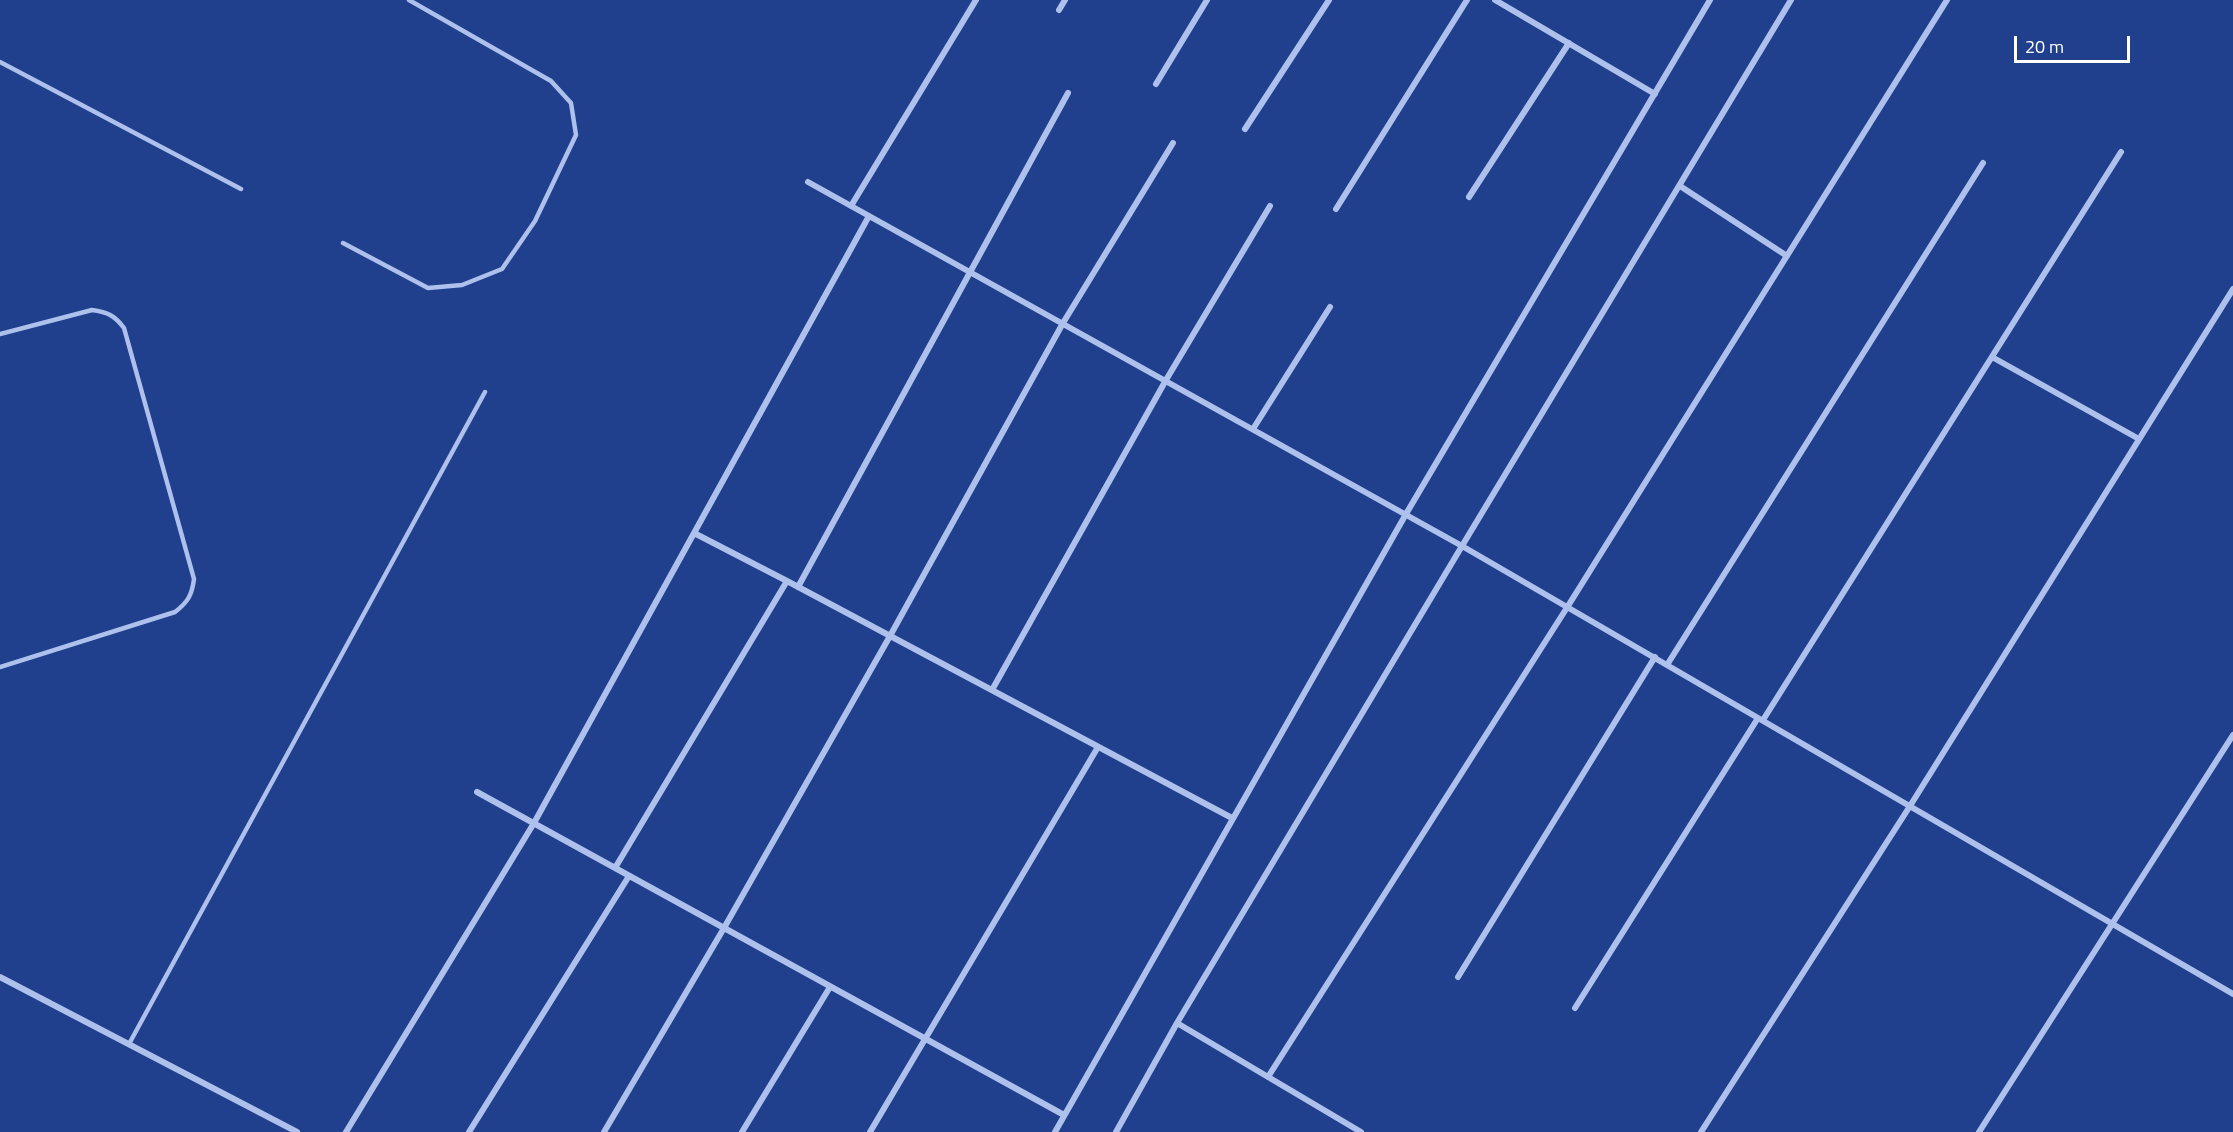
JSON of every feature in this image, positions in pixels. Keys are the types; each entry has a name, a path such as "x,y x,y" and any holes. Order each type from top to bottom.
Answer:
{"street":[{"path":"851,206 976,0"},
{"path":"1059,10 1065,0"},
{"path":"1156,84 1207,0"},
{"path":"1245,129 1329,0"},
{"path":"1336,209 1467,0"},
{"path":"1496,0 1655,94"},
{"path":"1055,1132 1406,514 1710,0"},
{"path":"1116,1132 1177,1023 1791,0"},
{"path":"1268,1077 1568,606 1947,0"},
{"path":"1469,197 1569,43"},
{"path":"798,586 1068,93"},
{"path":"604,1132 724,928 890,636 1063,323 1173,143"},
{"path":"1575,1008 2121,152"},
{"path":"1667,665 1983,163"},
{"path":"808,182 1568,606 2233,994"},
{"path":"1680,186 1787,256"},
{"path":"992,690 1166,380 1270,206"},
{"path":"346,1132 534,823 869,216"},
{"path":"1701,1132 1910,806 2233,289"},
{"path":"1253,429 1330,307"},
{"path":"1992,357 2139,439"},
{"path":"694,533 798,586 1232,818"},
{"path":"615,868 787,581"},
{"path":"1458,977 1655,657"},
{"path":"1979,1132 2233,735"},
{"path":"870,1132 1098,747"},
{"path":"477,792 1064,1115"},
{"path":"469,1132 629,876"},
{"path":"0,977 297,1132"},
{"path":"742,1132 830,987"},
{"path":"1177,1023 1361,1132"}],"lane":[{"path":"343,243 428,288 462,285 502,269 535,221 576,135 571,103 552,81 409,0"},
{"path":"0,62 241,189"},
{"path":"0,334 92,310 106,312 116,317 124,328 194,579 192,594 175,612 0,667"},
{"path":"129,1044 485,392"}]}
